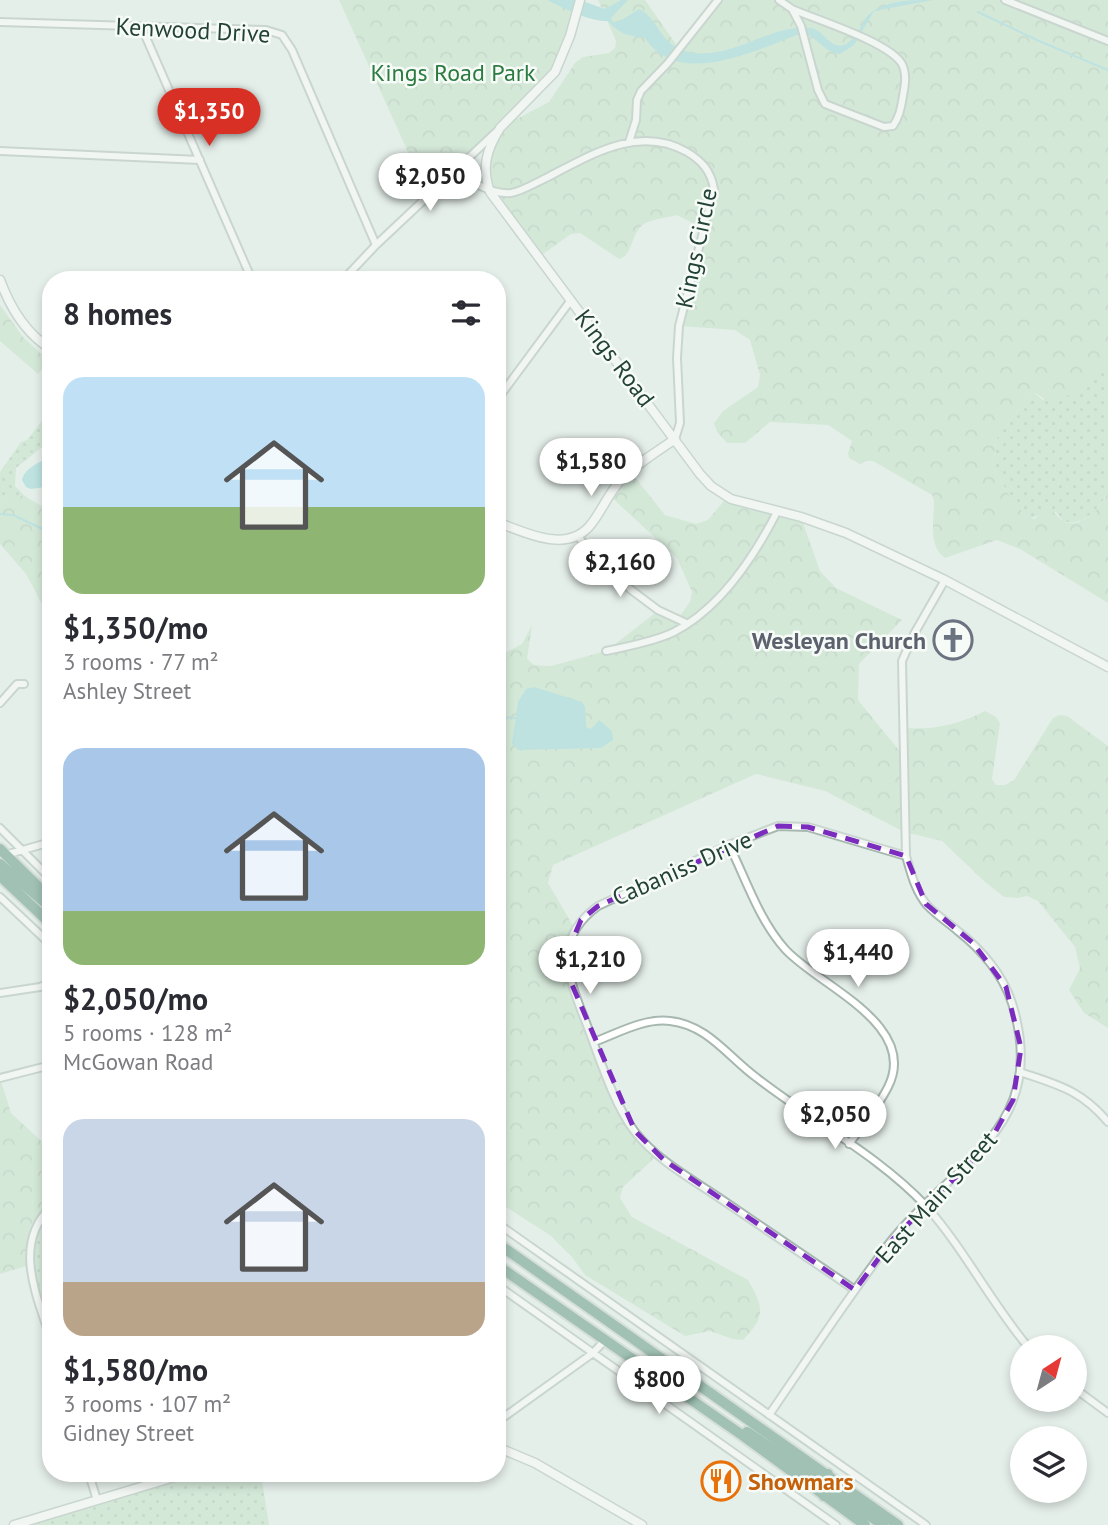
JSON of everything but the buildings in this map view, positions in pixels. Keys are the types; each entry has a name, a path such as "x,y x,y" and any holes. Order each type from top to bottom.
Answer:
{"highway":[{"path":"1,856 42,891"},
{"path":"1,856 42,899"},
{"path":"0,876 42,916"},
{"path":"506,1249 898,1525"},
{"path":"506,1271 865,1525"},
{"path":"728,1426 755,1436 815,1477 828,1474"},
{"path":"824,1496 834,1492 883,1525"}],"street":[{"path":"351,271 555,72 574,25 580,0"},
{"path":"629,142 641,91 668,63 718,0"},
{"path":"779,0 792,9 881,46 897,57 904,69 905,82 900,114 892,126 884,127 825,104 792,9"},
{"path":"1005,0 1108,41"},
{"name":"Kenwood Drive","path":"0,22 266,30 282,35 292,50 376,245"},
{"path":"141,26 248,271"},
{"path":"490,192 486,177 486,159 500,128"},
{"name":"Kings Circle","path":"490,192 520,191 594,153 629,142 657,141 682,149 705,165 712,176 714,189 679,326 677,358 680,423 675,439"},
{"path":"0,151 200,160"},
{"path":"451,176 478,183 490,192"},
{"name":"Kings Road","path":"490,192 700,474 721,494 846,533 945,580 1108,667"},
{"path":"0,280 26,329 42,342"},
{"path":"506,388 571,300"},
{"path":"506,525 552,539 578,537 593,522 621,480 675,439"},
{"path":"606,651 674,632 701,613 739,574 762,542 777,512"},
{"path":"578,537 630,589 658,610 686,623"},
{"name":"East Main Street","path":"769,1415 893,1239 988,1145 1013,1100 1020,1072 1021,1048 1006,988 988,959 973,943 926,904 915,887 906,856 902,661 945,580"},
{"path":"0,702 17,684 24,684"},
{"name":"Cabaniss Drive","path":"855,1290 652,1150 625,1118 570,980 568,951 575,929 598,905 729,845 778,826 797,825 906,856"},
{"path":"0,828 42,870"},
{"path":"1,856 42,845"},
{"path":"729,845 778,941 808,971 868,1014 880,1026 891,1045 893,1070 888,1087 849,1144"},
{"path":"0,897 42,937"},
{"path":"0,993 42,986"},
{"path":"594,1042 645,1023 671,1021 694,1027 708,1035 755,1077 849,1144 925,1205 967,1257 1019,1335"},
{"path":"0,1078 42,1067"},
{"path":"1020,1072 1054,1082 1076,1093 1108,1122"},
{"path":"42,1218 29,1246 30,1265 42,1308"},
{"path":"506,1229 926,1525"},
{"path":"506,1291 836,1525"},
{"path":"506,1416 593,1353 605,1340"},
{"path":"1087,1398 1108,1413"},
{"path":"506,1451 535,1463 642,1525"},
{"path":"828,1474 836,1462"},
{"path":"91,1482 97,1500"},
{"path":"14,1525 157,1482"},
{"path":"814,1509 824,1496"}],"highlighted area":[{"path":"778,826 808,827 906,856 926,904 973,943 1006,987 1021,1048 1013,1100 988,1145 893,1239 855,1290 664,1160 635,1131 570,980 568,951 581,920 598,906"}],"green space":[{"name":"Kings Road Park","path":"339,0 580,0 561,61 503,126 549,102 575,63 583,57 609,53 615,48 616,41 598,0 645,0 680,50 718,0 1108,0 1108,366 1069,395 1051,403 1035,393 1029,395 996,440 993,467 1016,507 1034,519 1049,510 1069,523 1082,521 1108,494 1108,603 1020,549 997,540 945,558 934,540 932,495 873,461 860,464 849,458 852,441 828,425 770,422 745,443 727,443 717,432 714,423 723,411 758,387 760,375 750,340 735,330 679,326 704,229 677,215 644,224 636,233 627,253 619,259 580,233 571,234 539,257 490,192 486,177 494,138 428,196"},
{"path":"0,305 23,337 42,355 42,370 38,374 0,341"},
{"path":"1108,366 1108,494 1094,512 1083,520 1072,523 1063,521 1056,512 1030,518 1016,507 993,467 996,440 1029,395 1034,393 1043,400"},
{"path":"42,421 42,447 16,468 15,486 25,496 12,496 0,502 0,472 21,442 27,440"},
{"path":"630,471 665,515 696,524 708,520 727,497 801,517 820,571 836,588 902,620 859,664 858,700 902,754 903,728 945,726 985,711 996,717 1000,723 992,779 996,785 1005,785 1014,780 1053,718 1059,715 1067,716 1108,746 1108,1028 1084,1013 1069,990 1080,968 1075,947 1038,901 1027,896 1004,897 942,841 904,832 825,791 756,774 553,865 548,883 575,929 570,940 570,980 625,1118 658,1155 623,1187 620,1198 632,1217 748,1280 760,1305 760,1312 756,1324 743,1340 710,1331 685,1336 585,1275 551,1236 506,1207 506,652 522,644 532,625 527,659 534,665 551,666 606,651 659,610 677,620 690,602 692,592 677,558 609,495"},
{"path":"12,496 25,496 42,506 42,604 26,574 0,544 0,502"},
{"path":"0,1078 11,1113 42,1142 42,1220 32,1234 30,1265 0,1274"},
{"path":"42,1220 42,1308 30,1265 32,1234"},
{"path":"157,1482 262,1482 269,1525 14,1525"}],"water":[{"path":"547,0 580,0 605,9 621,0 628,0 611,18 613,22 620,21 639,9 646,13 676,47 685,51 715,53 799,28 815,29 833,44 841,46 852,39 865,19 871,13 878,8 905,1 933,0 874,11 854,45 840,54 830,51 804,33 726,60 689,63 672,60 657,52 645,38 625,34 608,21 585,17"},
{"path":"42,461 42,487 31,489 26,487 22,480 26,472"},
{"path":"534,687 582,702 585,707 586,727 591,729 599,720 612,731 613,740 601,748 518,750 512,743 518,702 526,689"}],"waterway":[{"path":"978,12 1108,70"},
{"path":"0,514 13,515 42,529"},
{"path":"506,717 516,718"}],"place":[{"name":"Wesleyan Church","path":"953,640"},
{"name":"Showmars","path":"721,1481"}]}
